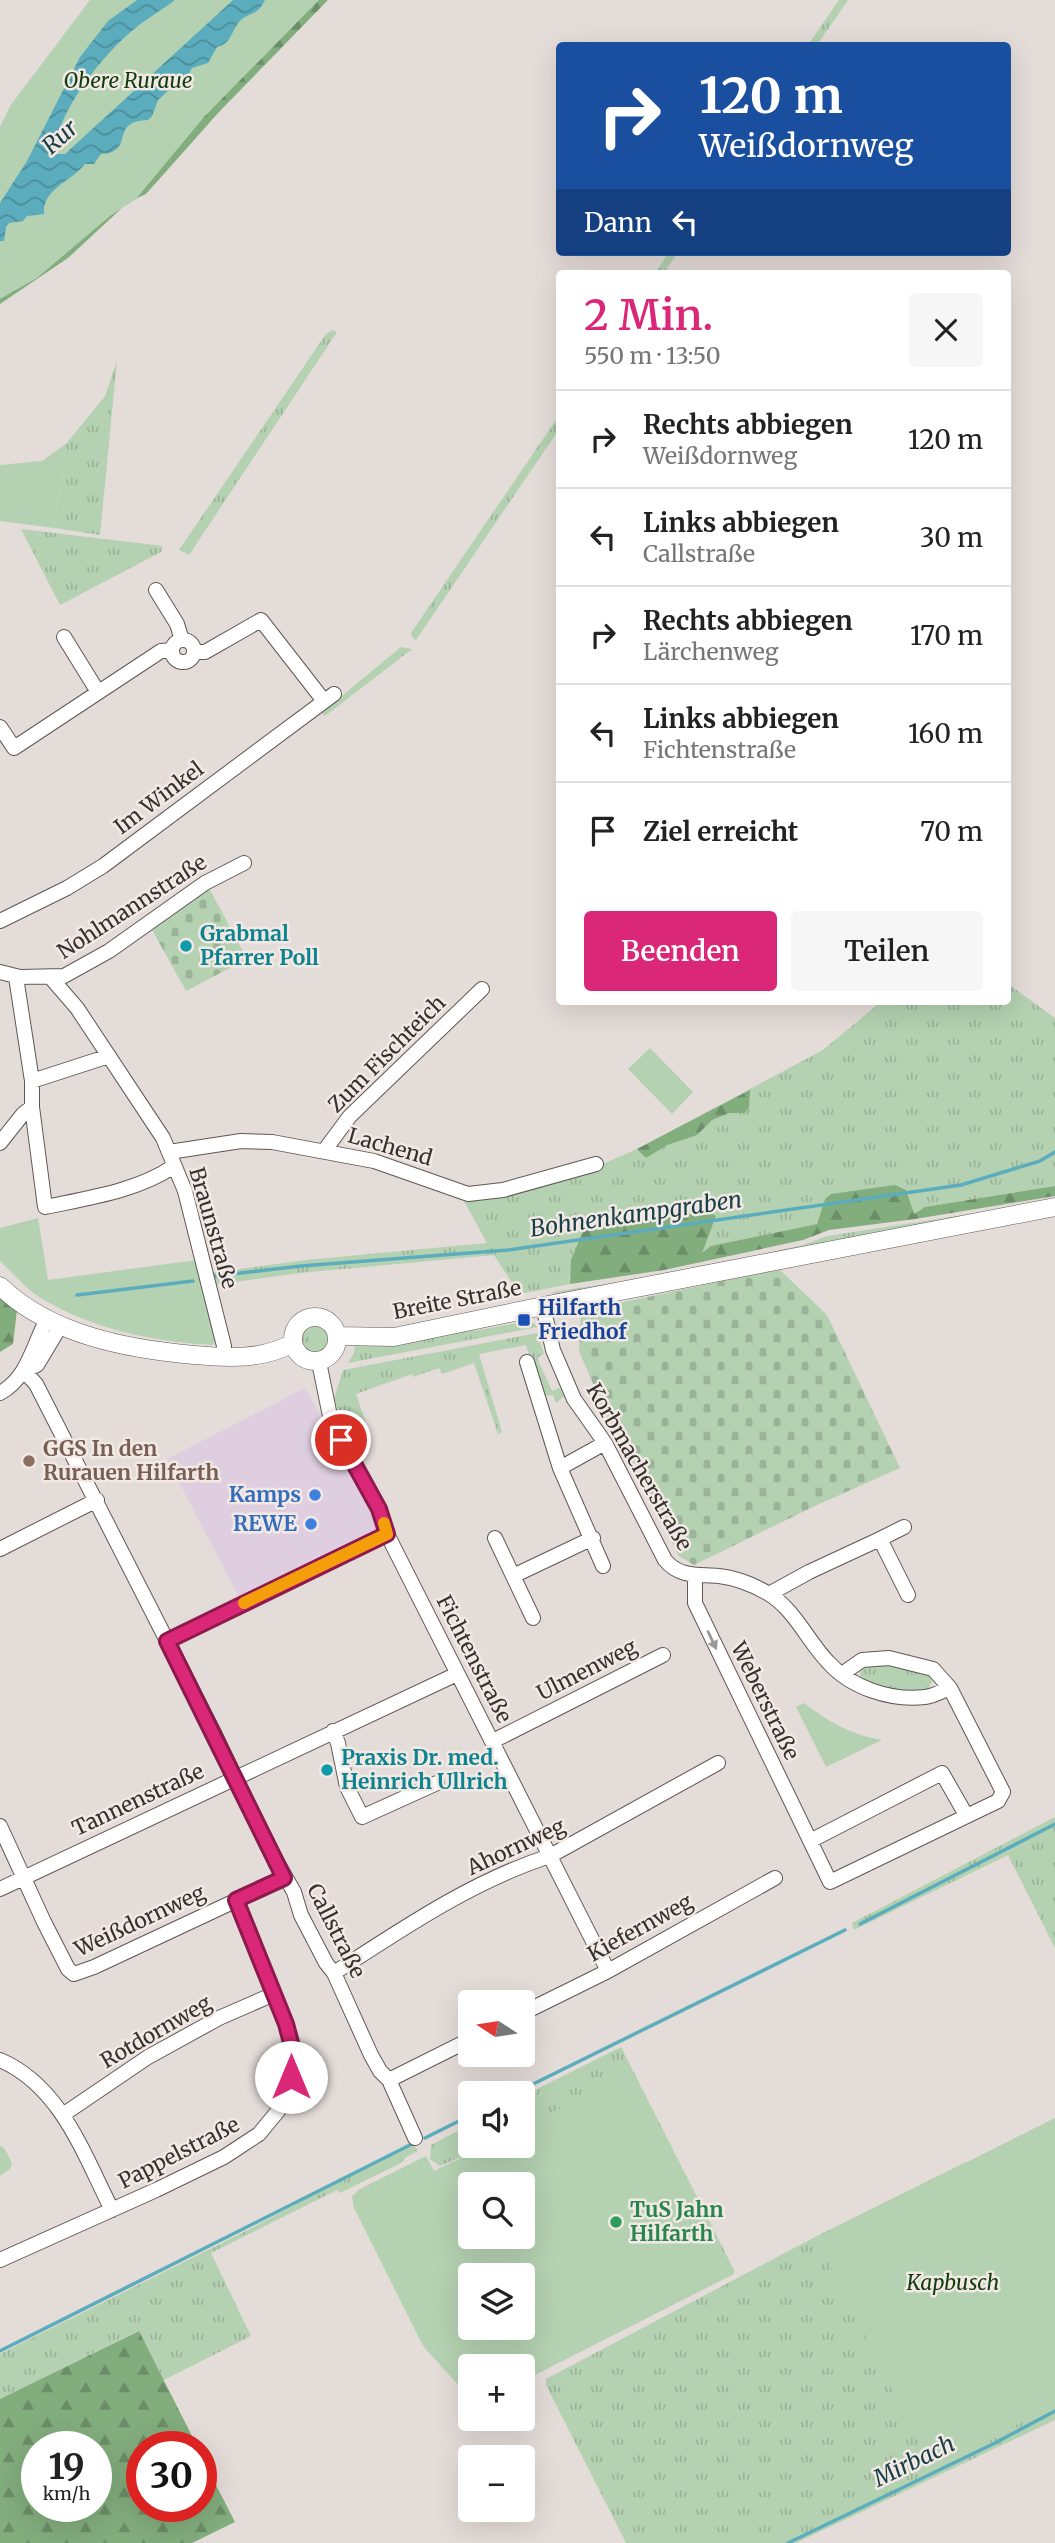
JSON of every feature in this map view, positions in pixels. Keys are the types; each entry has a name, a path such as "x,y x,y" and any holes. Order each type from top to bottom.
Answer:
{"main road":[{"name":"Breite Straße","path":"338,1336 394,1337 1055,1207"},
{"path":"0,1286 14,1298 54,1322 100,1339 130,1346 169,1353 254,1357 293,1343"},
{"path":"312,1317 328,1321 338,1336 334,1351 319,1362 304,1359 293,1343 297,1326 312,1317"}],"street":[{"path":"0,727 14,748 161,651 177,645 177,624 156,590"},
{"name":"Im Winkel","path":"0,920 67,888 103,866 329,697 261,620 205,652 195,652 193,644 177,645"},
{"path":"64,637 98,692"},
{"name":"Nohlmannstraße","path":"0,972 16,977 51,978 83,968 205,883 244,863"},
{"path":"0,1143 32,1107 32,1081 16,977"},
{"name":"Braunstraße","path":"51,978 77,1008 163,1138 185,1191 224,1346 224,1357"},
{"name":"Zum Fischteich","path":"324,1151 350,1116 482,989"},
{"path":"32,1081 109,1056"},
{"name":"Lachend","path":"32,1107 45,1208 126,1188 157,1176 171,1159 241,1141 272,1142 374,1161 468,1194 503,1190 596,1164"},
{"name":"Korbmacherstraße","path":"543,1306 553,1350 574,1399 605,1443 665,1560 673,1569 695,1576 719,1576 742,1581 769,1594 786,1608 828,1663 877,1693 928,1697 950,1688"},
{"path":"0,1393 24,1371 37,1365 54,1322"},
{"name":"Fichtenstraße","path":"319,1362 327,1412 331,1421 379,1509 387,1534 608,1971"},
{"path":"527,1362 560,1468 603,1566"},
{"name":"Callstraße","path":"24,1371 36,1384 97,1500 284,1878 294,1892 301,1915 334,1973 371,2055 389,2080 415,2137"},
{"path":"560,1468 605,1443"},
{"path":"0,1549 97,1500"},
{"path":"769,1594 808,1572 904,1527"},
{"path":"167,1641 387,1534"},
{"path":"495,1538 533,1618"},
{"path":"513,1576 593,1538"},
{"path":"880,1539 908,1595"},
{"name":"Weberstraße","path":"695,1576 695,1603 830,1882 966,1815"},
{"name":"Ulmenweg","path":"493,1741 663,1655"},
{"path":"812,1840 942,1773 966,1815 998,1801 1003,1792 950,1688 933,1670 889,1658 862,1660 842,1674"},
{"name":"Tannenstraße","path":"0,1889 457,1674"},
{"path":"333,1731 347,1787 362,1817 436,1783"},
{"name":"Ahornweg","path":"334,1973 415,1920 529,1863 550,1856 718,1763"},
{"path":"0,1826 24,1878"},
{"name":"Weißdornweg","path":"24,1878 68,1969 74,1974 94,1968 129,1949 284,1878"},
{"name":"Kiefernweg","path":"536,2007 608,1971 775,1878"},
{"name":"Pappelstraße","path":"0,2260 225,2157 243,2147 270,2123 286,2094 291,2077 293,2050 274,1994 236,1900"},
{"name":"Rotdornweg","path":"64,2114 148,2057 219,2018 274,1994"},
{"path":"389,2080 458,2046"},
{"path":"0,2060 40,2087 64,2114 111,2210"}],"shaded area":[{"path":"305,1388 380,1530 240,1599 167,1459"}],"green space":[{"name":"Obere Ruraue","path":"90,0 319,0 204,117 136,199 110,216 37,278 0,299 0,127 10,106"},
{"path":"296,0 328,0 219,112 146,194 133,200 148,160"},
{"path":"839,0 848,0 819,42 810,42"},
{"path":"113,203 122,208 68,258 0,304 0,289"},
{"path":"666,256 675,256 666,270 657,270"},
{"path":"333,330 337,332 189,555 179,550 326,334"},
{"path":"117,361 100,535 54,528 66,444 105,396"},
{"path":"556,420 556,434 416,640 411,633"},
{"path":"66,444 54,528 0,521 0,465 42,461"},
{"path":"21,529 163,546 161,552 60,605"},
{"path":"401,647 412,649 325,716 321,713"},
{"path":"208,886 247,959 186,991 150,926"},
{"path":"1011,986 1055,1018 1055,1186 925,1207 914,1214 825,1199 817,1224 711,1246 701,1254 716,1216 569,1276 570,1284 519,1294 494,1255 300,1273 213,1285 210,1273 306,1260 487,1243 464,1201 549,1181 598,1166 637,1149 823,1050 877,1005 1011,1005"},
{"path":"650,1048 693,1092 672,1114 628,1069"},
{"path":"750,1090 749,1108 745,1113 729,1113 712,1120 697,1135 667,1145 646,1158 637,1149"},
{"path":"895,1185 906,1190 914,1214 925,1207 1055,1186 1055,1196 829,1230 803,1240 664,1270 570,1284 571,1260 584,1229 708,1212 716,1216 702,1253 711,1246 817,1224 825,1199 831,1194"},
{"path":"1055,1201 1055,1205 870,1235 661,1279 553,1296 553,1292 671,1274 803,1245 827,1236"},
{"path":"38,1218 48,1280 197,1260 217,1338 213,1345 169,1341 102,1326 60,1309 35,1294 0,1261 0,1228"},
{"path":"779,1269 827,1315 900,1468 694,1565 679,1556 613,1423 607,1426 589,1389 594,1386 579,1351 581,1311"},
{"path":"0,1298 17,1310 13,1344 0,1352"},
{"path":"516,1319 530,1321 538,1327 348,1363 355,1345 394,1343 473,1328 474,1331 517,1323"},
{"path":"316,1324 326,1329 331,1339 326,1349 316,1354 306,1349 301,1339 306,1329"},
{"path":"537,1333 544,1354 537,1358 552,1391 560,1388 564,1396 556,1403 553,1395 545,1396 541,1393 526,1345 479,1354 502,1432 498,1434 474,1363 442,1374 439,1368 413,1377 412,1374 356,1394 368,1429 348,1436 334,1399 343,1370"},
{"path":"888,1663 930,1675 932,1682 927,1690 902,1691 860,1679 861,1668"},
{"path":"804,1703 841,1727 882,1740 826,1767 796,1707"},
{"path":"1055,1817 1055,1948 1008,1855 854,1930 852,1923"},
{"path":"621,2047 735,2272 712,2285 535,2361 535,2356 574,2337 535,2191 535,2172 530,2172 526,2158 535,2158 535,2090"},
{"name":"TuS Jahn Hilfarth","path":"633,2072 734,2274 535,2375 535,2354 458,2354 458,2385 423,2346 354,2208 352,2196 360,2189 426,2156 434,2171 461,2158 535,2158 535,2121"},
{"name":"Kapbusch","path":"1055,2118 1055,2406 931,2467 816,2238"},
{"path":"458,2131 459,2158 440,2166 430,2159 431,2145"},
{"path":"412,2142 418,2151 401,2163 340,2193 337,2190 211,2253 251,2336 164,2380 138,2331 0,2399 0,2354 248,2230"},
{"path":"0,2146 4,2148 12,2163 10,2169 0,2176"},
{"path":"966,2162 1055,2334 1055,2420 796,2543 626,2543 546,2385 546,2379 817,2236"},
{"path":"139,2331 189,2431 126,2431 126,2522 217,2522 217,2487 235,2522 192,2543 0,2543 0,2399"}],"water":[{"path":"137,0 175,0 126,36 81,88 57,135 53,151 57,154 65,154 233,0 265,0 259,9 239,22 228,40 217,47 208,63 192,68 186,80 171,88 158,100 148,120 130,124 117,149 101,154 94,164 85,164 59,186 48,198 44,214 27,216 23,221 9,223 4,241 0,241 0,203 27,161 80,57 108,21"}],"waterway":[{"name":"Bohnenkampgraben","path":"215,1276 301,1266 508,1250 961,1185 1040,1161 1055,1152"},
{"name":"Bohnenkampgraben","path":"77,1295 193,1281"},
{"path":"860,1924 1055,1824"},
{"path":"535,2083 845,1930"},
{"path":"425,2138 458,2122"},
{"path":"0,2351 414,2143"},
{"name":"Mirbach","path":"788,2543 993,2444 1055,2411"}],"slow traffic":[{"path":"244,1603 387,1534 384,1523"}],"place":[{"name":"Grabmal Pfarrer Poll","path":"186,946"},
{"name":"Hilfarth Friedhof","path":"524,1320"},
{"name":"GGS In den Rurauen Hilfarth","path":"29,1461"},
{"name":"Kamps","path":"315,1495"},
{"name":"REWE","path":"311,1524"},
{"name":"Praxis Dr. med. Heinrich Ullrich","path":"327,1770"},
{"name":"TuS Jahn Hilfarth","path":"616,2222"}],"route":[{"path":"291,2077 293,2050 286,2024 236,1900 284,1878 167,1641 387,1534 379,1509 341,1440"}],"water label":[{"name":"Rur","path":"60,137"}]}
